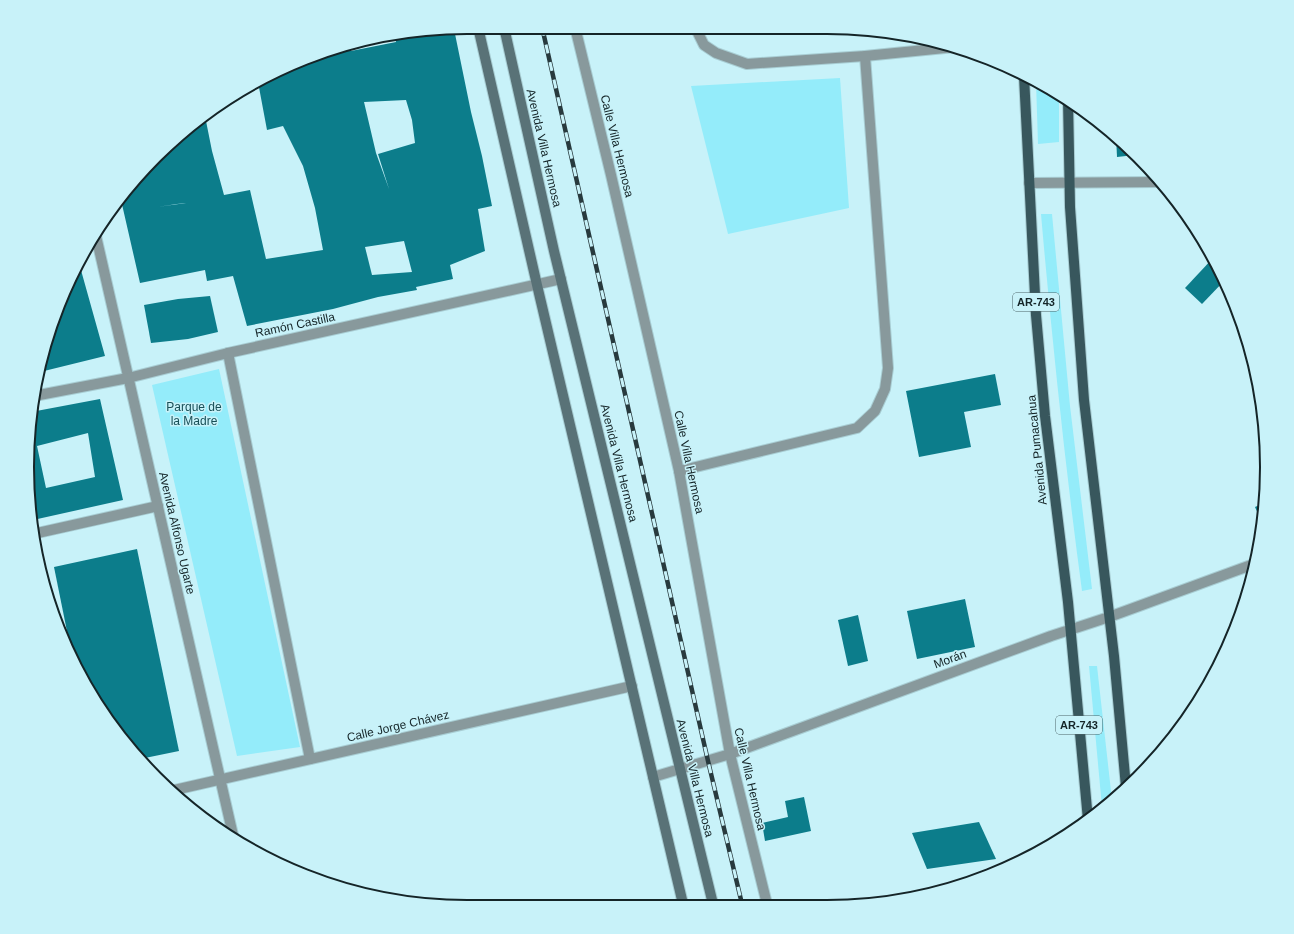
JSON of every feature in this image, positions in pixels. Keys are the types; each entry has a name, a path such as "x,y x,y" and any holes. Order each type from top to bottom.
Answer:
{"main road":[{"path":"480,34 536,285 682,900"},
{"name":"Avenida Villa Hermosa","path":"506,34 561,279 712,900"},
{"name":"Avenida Pumacahua","path":"1024,82 1036,315 1045,416 1070,629 1087,814"},
{"name":"AR-743","path":"1068,107 1070,207 1084,400 1109,617 1125,780"}],"street":[{"name":"Calle Villa Hermosa","path":"576,34 611,175 679,471 730,754 766,900"},
{"path":"698,34 704,45 716,53 747,64 865,56 938,49"},
{"path":"679,471 857,428 876,411 885,390 888,368 865,56"},
{"path":"1029,183 1153,182"},
{"name":"Avenida Alfonso Ugarte","path":"97,242 232,831"},
{"name":"Ramón Castilla","path":"40,395 128,378 228,353 561,279"},
{"path":"228,353 310,759"},
{"path":"39,533 158,506"},
{"name":"Morán","path":"653,776 730,754 1070,629 1109,617 1248,566"},
{"name":"Calle Jorge Chávez","path":"178,789 632,686"}],"green space":[{"path":"840,78 849,208 728,234 691,86"},
{"path":"1036,88 1059,101 1059,142 1038,144"},
{"path":"1041,214 1052,214 1070,406 1092,589 1082,591 1059,402"},
{"name":"Parque de la Madre","path":"219,369 300,747 237,756 152,385"},
{"path":"1089,666 1097,666 1111,794 1102,802"}],"building":[{"path":"455,34 492,206 478,209 485,251 450,265 453,279 416,287 417,290 378,297 333,309 247,326 233,276 207,281 205,270 140,283 122,204 161,161 206,121 212,151 224,195 250,190 266,259 323,250 315,208 303,166 283,126 267,130 259,87 301,67 328,57 351,50 396,42 396,40 410,38","holes":["406,100 412,120 415,143 378,154 389,189 376,153 364,102","404,241 412,272 372,275 365,247"]},
{"path":"1116,145 1128,156 1117,157"},
{"path":"1208,263 1220,285 1202,304 1185,288"},
{"path":"81,271 105,356 45,371 57,328 67,301"},
{"path":"210,296 218,332 188,339 151,343 144,305 178,299"},
{"path":"995,374 1001,405 964,412 971,447 919,457 906,391"},
{"path":"100,399 123,500 37,519 34,467 38,411","holes":["88,433 95,477 46,488 37,446"]},
{"path":"137,549 179,751 146,758 123,731 107,708 92,684 68,634 54,567"},
{"path":"965,599 975,647 917,659 907,611"},
{"path":"858,615 868,661 848,666 838,620"},
{"path":"804,797 811,831 765,841 762,823 788,817 785,801"},
{"path":"979,822 996,859 927,869 912,833"}],"railway":[{"path":"544,34 708,761 741,900"}]}
